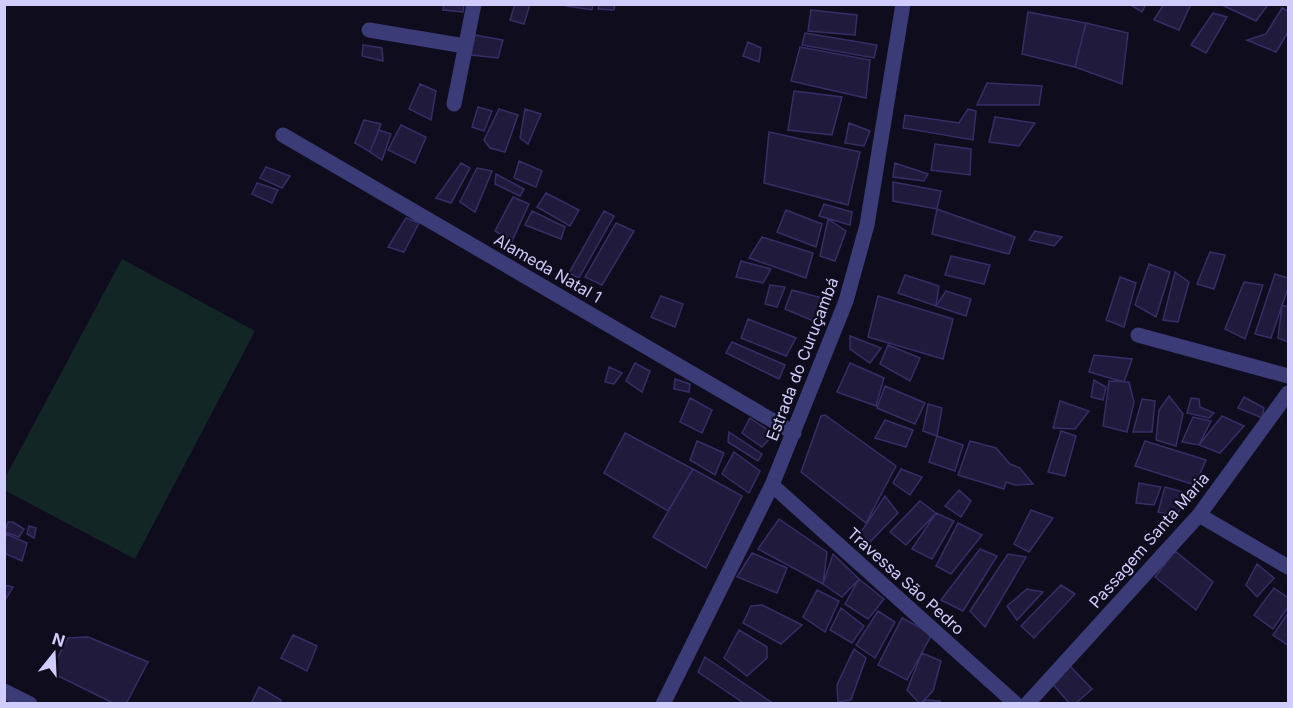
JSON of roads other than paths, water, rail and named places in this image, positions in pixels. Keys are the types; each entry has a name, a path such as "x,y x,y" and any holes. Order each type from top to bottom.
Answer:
{"street":[{"path":"454,104 474,4"},
{"name":"Estrada do Curuçambá","path":"663,704 772,485 846,302 867,225 903,4"},
{"path":"369,30 465,46"},
{"name":"Alameda Natal 1","path":"283,135 794,433"},
{"path":"1138,336 1288,376"},
{"name":"Passagem Santa Maria","path":"1028,704 1199,515 1288,393"},
{"name":"Travessa São Pedro","path":"772,485 1016,704"},
{"path":"1199,515 1288,567"},
{"path":"4,691 30,704"}]}
